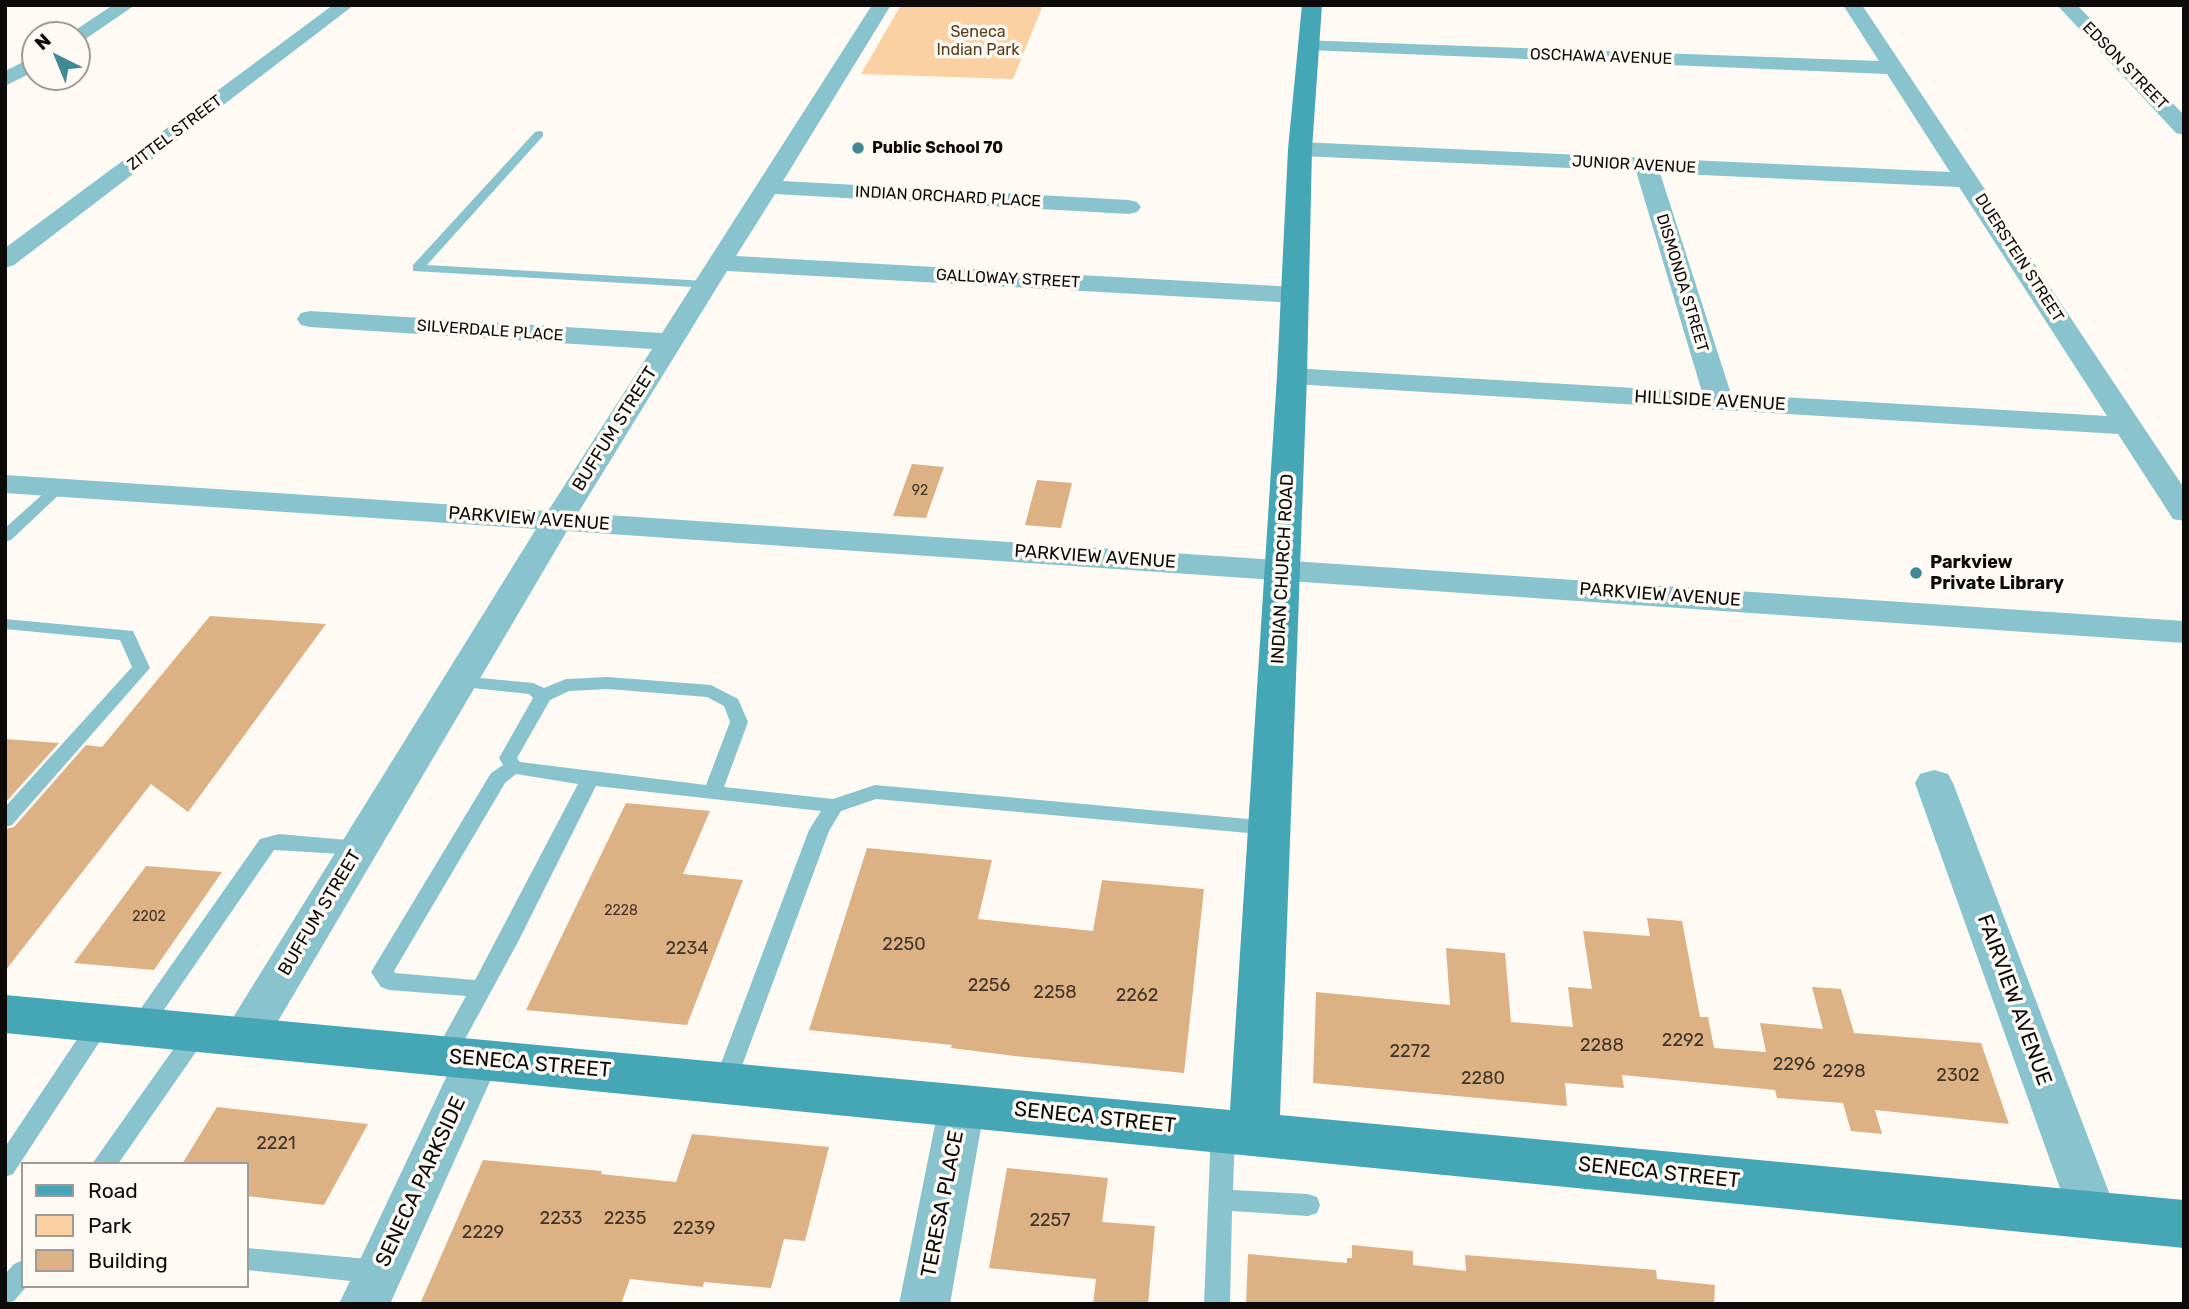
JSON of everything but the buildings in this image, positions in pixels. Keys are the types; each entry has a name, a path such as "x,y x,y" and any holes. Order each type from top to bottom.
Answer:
{"street":[{"path":"91,27 126,5"},
{"name":"ZITTEL STREET","path":"5,260 345,5"},
{"name":"BUFFUM STREET","path":"245,1037 557,521 882,5"},
{"name":"INDIAN CHURCH ROAD","path":"1239,1132 1270,828 1293,376 1300,149 1312,5"},
{"name":"DUERSTEIN STREET","path":"1852,5 2184,512"},
{"name":"EDSON STREET","path":"2066,5 2184,128"},
{"name":"OSCHAWA AVENUE","path":"1308,44 1894,68"},
{"path":"5,80 21,70"},
{"name":"JUNIOR AVENUE","path":"1300,149 1968,180"},
{"name":"DISMONDA STREET","path":"1646,165 1719,401"},
{"name":"INDIAN ORCHARD PLACE","path":"768,187 1129,207"},
{"name":"GALLOWAY STREET","path":"713,274 1296,295"},
{"name":"SILVERDALE PLACE","path":"310,319 670,342"},
{"name":"HILLSIDE AVENUE","path":"1293,376 2128,426"},
{"name":"PARKVIEW AVENUE","path":"5,484 2184,632"},
{"name":"FAIRVIEW AVENUE","path":"1934,783 2094,1216"},
{"name":"SENECA STREET","path":"5,1014 2184,1224"},
{"name":"SENECA PARKSIDE","path":"371,1288 460,1058"},
{"name":"TERESA PLACE","path":"925,1304 962,1105"}],"lane":[{"path":"539,134 416,268 713,274"},
{"path":"5,537 58,488"},
{"path":"5,624 127,635 141,668 5,820"},
{"path":"459,682 533,689 543,696"},
{"path":"513,767 508,758 543,696 566,685 608,683 711,691 732,703 739,722 712,793"},
{"path":"480,989 388,981 382,972 498,778 513,767 590,779 834,806 875,792 1270,828"},
{"path":"460,1058 480,989 590,779"},
{"path":"725,1082 819,830 834,806"},
{"path":"5,1167 267,845 279,841 359,848"},
{"path":"105,1162 197,1033"},
{"path":"1217,1304 1221,1200 1239,1132"},
{"path":"1221,1200 1308,1205"},
{"path":"248,1259 371,1288"},
{"path":"5,1293 21,1274"}],"green space":[{"name":"Seneca Indian Park","path":"901,5 1043,5 1013,79 861,74"}],"place":[{"name":"Public School 70","path":"858,148"},
{"name":"Parkview Private Library","path":"1916,573"}]}
